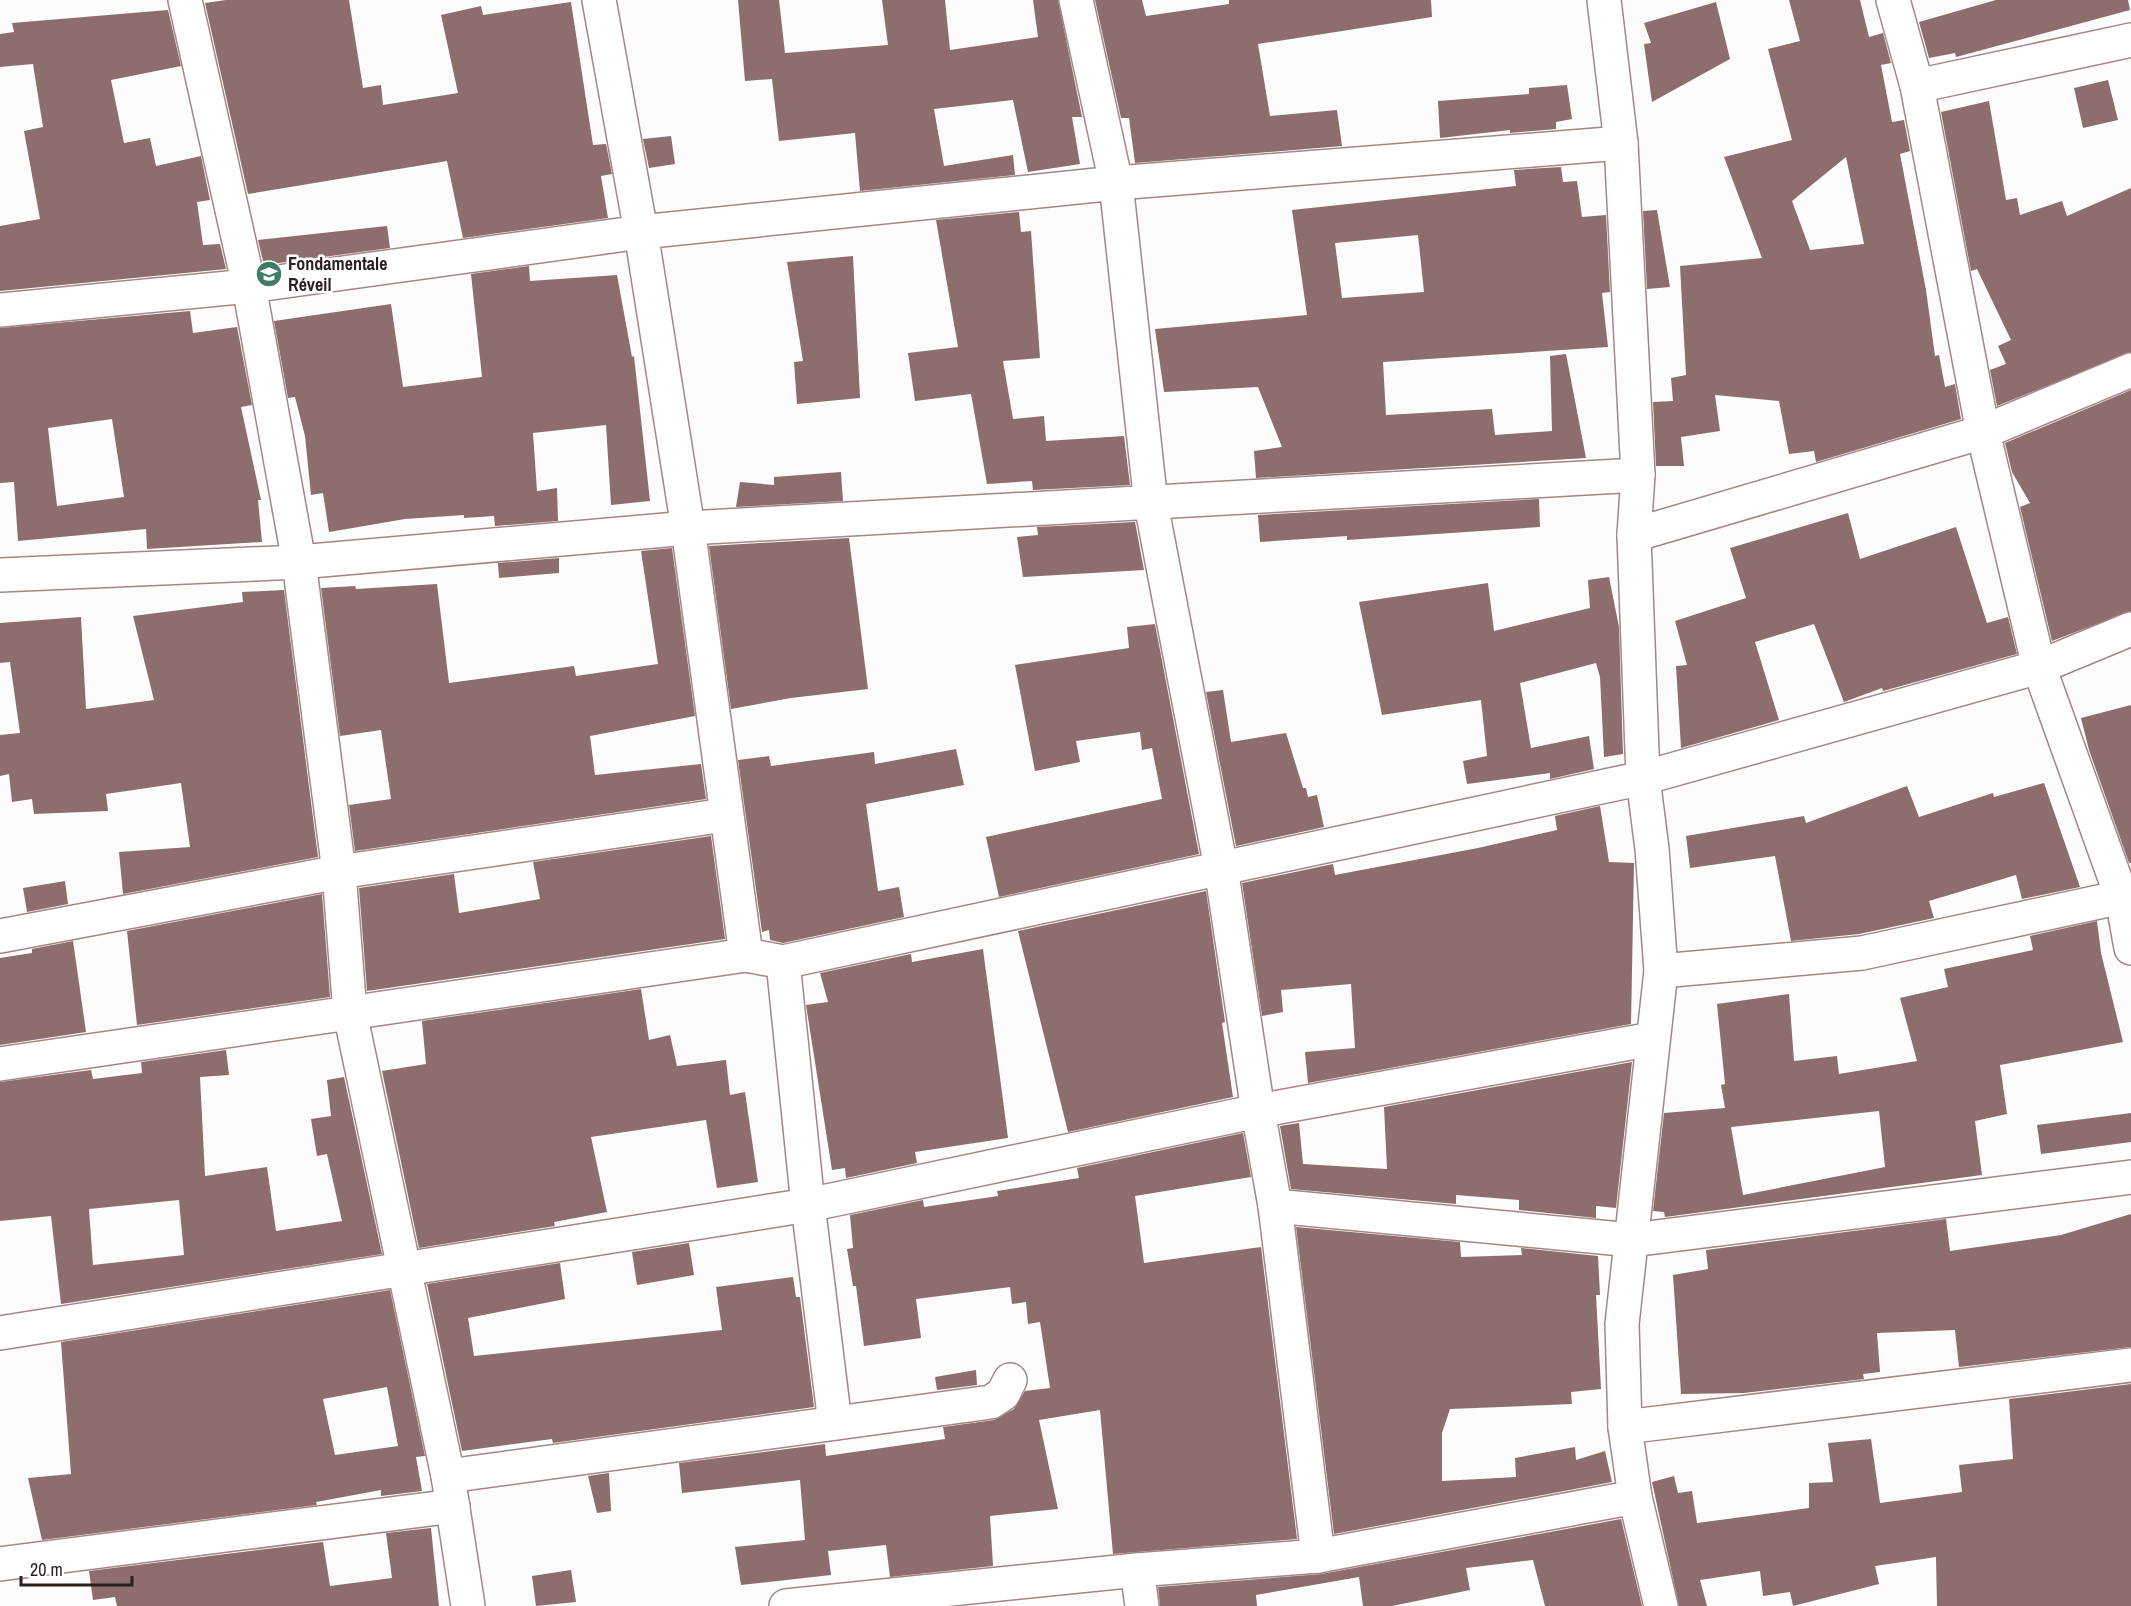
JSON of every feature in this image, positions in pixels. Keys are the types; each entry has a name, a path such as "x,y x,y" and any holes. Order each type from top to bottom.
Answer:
{"street":[{"path":"185,0 249,286 299,562 339,872 350,1012 406,1270 450,1491 468,1606"},
{"path":"599,0 641,232 688,528 725,814 746,955"},
{"path":"1076,0 1116,183 1151,504 1221,868 1257,1112 1275,1206 1318,1556"},
{"path":"1604,0 1621,143 1638,475 1634,535 1643,778 1652,849 1661,971 1622,1324 1625,1427 1635,1497 1661,1606"},
{"path":"1893,0 1917,86 1983,432 2039,667 2126,896 2131,948"},
{"path":"1917,86 2131,40"},
{"path":"0,310 249,286 641,232 1116,183 1621,143"},
{"path":"1634,535 1983,432 2131,370"},
{"path":"0,575 299,562 688,528 1151,504 1638,475"},
{"path":"0,1065 746,955 783,962 1643,778 2039,667 2131,629"},
{"path":"0,936 339,872 725,814"},
{"path":"1661,971 1862,953 2126,896"},
{"path":"783,962 808,1205 836,1423"},
{"path":"0,1333 808,1205 1257,1112 1652,1039"},
{"path":"1275,1206 1632,1240 2131,1177"},
{"path":"1625,1427 2131,1365"},
{"path":"0,1563 450,1491 836,1423 991,1402 1003,1394 1010,1380"},
{"path":"804,1605 1137,1570 1318,1556 1635,1497"},
{"path":"1137,1570 1142,1606"}],"building":[{"path":"226,0 349,0 363,88 381,85 383,105 458,93 441,15 481,6 483,15 571,2 593,145 606,144 612,174 601,176 608,218 463,238 447,161 248,194 205,3"},
{"path":"738,0 779,0 785,53 888,45 882,0 945,0 950,50 1038,37 1033,0 1058,0 1082,117 1072,117 1080,164 1028,172 1013,100 934,109 944,166 1013,155 1015,175 860,191 855,133 779,141 772,79 745,81"},
{"path":"1095,0 1142,0 1146,16 1229,4 1229,0 1431,0 1432,17 1258,44 1270,116 1337,110 1342,146 1135,163 1129,118 1121,118"},
{"path":"1789,0 1860,0 1869,37 1883,33 1891,63 1881,65 1892,122 1904,120 1910,151 1900,154 1926,290 1935,356 1939,355 1945,387 1955,384 1961,419 1816,462 1814,451 1789,454 1779,401 1715,395 1720,431 1681,437 1684,466 1656,466 1653,402 1673,401 1671,378 1686,375 1680,266 1762,258 1724,157 1792,140 1768,49 1800,41","holes":["1846,157 1864,244 1810,250 1792,201"]},
{"path":"1996,0 2128,0 2130,10 1956,57 1955,53 1929,58 1919,22"},
{"path":"1716,2 1730,59 1652,102 1644,44 1651,43 1644,23"},
{"path":"168,10 181,66 111,80 124,143 150,138 156,166 201,156 210,200 197,202 203,245 220,244 226,269 0,291 0,226 40,219 24,131 43,127 33,64 0,67 0,34 14,32 12,23"},
{"path":"2108,80 2118,120 2083,128 2074,88"},
{"path":"1567,85 1572,119 1556,122 1556,129 1510,133 1510,130 1440,138 1438,101 1529,94 1529,88"},
{"path":"1989,101 2006,200 2017,198 2020,215 2062,201 2067,216 2131,188 2131,352 1997,406 1990,370 2006,364 1998,346 2011,340 1977,269 1971,271 1941,112"},
{"path":"671,136 675,164 649,168 643,139"},
{"path":"1561,167 1563,182 1577,181 1582,217 1606,215 1610,292 1602,293 1608,347 1383,362 1386,415 1492,409 1495,435 1552,431 1550,356 1566,354 1586,458 1256,478 1254,451 1282,447 1258,387 1164,392 1155,329 1307,315 1292,210 1516,186 1514,170","holes":["1418,235 1424,292 1342,298 1335,243"]},
{"path":"1657,210 1670,287 1647,289 1643,211"},
{"path":"1019,212 1021,232 1031,231 1040,358 1003,361 1013,419 1044,416 1046,441 1124,436 1130,485 1033,490 1032,481 987,484 971,394 915,401 908,353 958,347 936,220"},
{"path":"387,226 390,248 264,265 258,240"},
{"path":"853,256 860,398 797,404 794,362 803,361 787,262"},
{"path":"529,266 530,281 617,275 632,357 634,356 650,501 611,505 606,425 533,433 537,491 557,488 558,521 495,526 494,516 464,518 464,515 405,519 329,532 323,493 311,495 305,436 295,397 288,398 274,321 391,304 403,387 482,377 471,274"},
{"path":"190,311 193,333 237,327 252,405 241,407 261,500 258,500 262,542 147,549 146,529 18,541 14,482 0,483 0,328","holes":["112,419 124,497 57,506 48,428"]},
{"path":"2131,390 2131,611 2052,641 2020,507 2030,503 2012,472 2005,443"},
{"path":"841,472 843,501 736,507 740,482 774,485 774,477"},
{"path":"1539,499 1540,527 1347,540 1347,536 1260,542 1258,515"},
{"path":"1848,513 1860,559 1956,527 1987,623 2008,617 2017,654 1883,691 1882,688 1844,702 1814,624 1755,642 1779,720 1681,748 1676,666 1687,665 1675,621 1746,598 1730,548"},
{"path":"1135,522 1144,570 1023,577 1017,537 1038,535 1037,527"},
{"path":"849,538 868,689 791,698 731,709 709,546"},
{"path":"672,548 695,716 590,736 595,775 701,764 706,799 355,851 349,805 391,799 381,730 340,736 321,588 355,586 356,589 437,584 449,683 574,666 576,676 658,664 641,551"},
{"path":"559,558 559,573 499,578 498,563"},
{"path":"1609,577 1619,627 1623,754 1604,757 1600,677 1596,663 1520,683 1531,748 1589,736 1594,769 1550,779 1550,773 1467,784 1463,761 1487,756 1481,700 1382,715 1359,602 1488,583 1494,631 1590,608 1588,580"},
{"path":"284,590 318,857 123,894 119,852 190,847 181,783 106,794 108,811 34,814 32,799 12,802 9,774 0,776 0,735 20,733 10,662 0,663 0,623 81,617 86,709 154,700 133,616 243,602 242,592"},
{"path":"1155,624 1199,854 999,897 986,837 1162,799 1152,748 1142,750 1140,732 1076,741 1080,762 1035,771 1015,665 1129,648 1127,627"},
{"path":"1223,690 1231,742 1286,733 1303,788 1306,788 1308,797 1317,795 1324,827 1236,846 1206,692"},
{"path":"2131,705 2131,863 2129,863 2089,750 2081,718"},
{"path":"956,749 964,785 866,804 878,891 899,887 904,917 783,943 770,940 769,930 762,932 738,760 769,756 771,766 874,752 875,764"},
{"path":"2044,783 2080,887 2022,899 2016,875 1929,901 1934,918 1859,934 1791,941 1775,856 1690,868 1686,836 1804,816 1806,823 1907,786 1919,817 1993,793 1994,797"},
{"path":"1600,806 1609,862 1634,863 1631,1024 1308,1083 1305,1052 1355,1048 1351,984 1281,990 1283,1012 1262,1016 1242,883 1333,864 1335,875 1478,848 1557,830 1555,816"},
{"path":"711,836 725,939 367,991 359,888 454,874 459,913 540,899 533,862"},
{"path":"65,881 68,904 27,912 23,888"},
{"path":"1206,891 1225,1022 1222,1023 1233,1097 1068,1132 1018,931"},
{"path":"322,894 330,997 137,1025 127,931"},
{"path":"2097,921 2101,953 2123,1042 2000,1065 2007,1114 1975,1121 1982,1175 1665,1217 1664,1212 1653,1211 1664,1113 1725,1108 1721,1085 1725,1084 1717,1004 1789,994 1794,1061 1837,1056 1839,1074 1917,1061 1900,998 1948,987 1944,969 2033,950 2030,936","holes":["1879,1111 1885,1167 1743,1195 1731,1127"]},
{"path":"73,941 86,1032 0,1045 0,958 32,953 32,949"},
{"path":"983,949 1008,1138 915,1152 917,1163 846,1178 845,1168 832,1170 806,1005 828,1002 820,973 911,954 912,962"},
{"path":"641,989 649,1040 670,1035 677,1066 726,1060 730,1095 745,1092 758,1182 717,1188 706,1120 591,1137 607,1212 554,1222 555,1226 419,1248 382,1071 426,1064 422,1021"},
{"path":"226,1050 229,1075 200,1077 205,1176 267,1167 276,1231 342,1221 327,1154 317,1156 311,1119 331,1116 327,1080 344,1077 382,1254 61,1304 51,1216 0,1221 0,1082 91,1070 93,1079 142,1073 141,1062","holes":["179,1200 184,1255 93,1265 89,1209"]},
{"path":"1632,1062 1616,1208 1596,1206 1596,1218 1519,1210 1519,1200 1456,1195 1456,1204 1291,1189 1280,1126 1299,1123 1303,1164 1387,1169 1384,1107"},
{"path":"2131,1113 2131,1142 2041,1154 2037,1125"},
{"path":"1243,1133 1251,1177 1135,1196 1144,1263 1261,1247 1297,1539 1113,1554 1100,1410 1039,1420 1058,1509 990,1516 993,1566 890,1577 886,1545 828,1551 831,1575 741,1585 735,1547 805,1540 800,1480 682,1493 679,1463 825,1444 826,1456 945,1439 943,1427 994,1420 1014,1409 1025,1391 1050,1388 1040,1322 1028,1324 1026,1302 1012,1304 1010,1287 916,1299 921,1338 864,1346 856,1286 853,1286 847,1249 853,1248 850,1215 923,1200 924,1207 998,1196 997,1191 1079,1178 1077,1168"},
{"path":"2131,1214 2131,1347 1959,1367 1955,1330 1877,1333 1880,1372 1863,1374 1864,1379 1744,1393 1681,1394 1673,1275 1708,1269 1706,1250 1946,1219 1950,1251 2061,1235"},
{"path":"1296,1227 1460,1242 1461,1257 1522,1255 1521,1248 1598,1256 1600,1295 1596,1295 1601,1389 1571,1392 1572,1404 1450,1409 1442,1433 1442,1481 1516,1477 1515,1458 1575,1447 1576,1460 1605,1451 1612,1482 1334,1534"},
{"path":"689,1243 694,1275 637,1285 632,1252"},
{"path":"560,1263 565,1299 468,1318 474,1356 722,1330 716,1287 793,1277 796,1297 800,1297 814,1407 553,1443 552,1439 462,1451 427,1284"},
{"path":"390,1290 425,1456 416,1457 422,1491 381,1496 381,1490 316,1502 317,1505 42,1540 28,1478 71,1474 61,1342","holes":["387,1387 398,1446 335,1455 323,1399"]},
{"path":"976,1370 977,1385 937,1390 935,1377"},
{"path":"2131,1384 2131,1606 1937,1606 1936,1557 1875,1566 1879,1584 1793,1606 1790,1592 1763,1596 1760,1571 1700,1580 1707,1606 1679,1606 1652,1482 1674,1476 1678,1493 1692,1491 1697,1523 1809,1508 1809,1483 1833,1482 1828,1443 1871,1439 1880,1503 1962,1492 1959,1465 2013,1459 2009,1399"},
{"path":"609,1473 611,1511 597,1513 588,1476"},
{"path":"1621,1519 1642,1606 1545,1606 1533,1560 1466,1568 1470,1590 1392,1606 1363,1606 1359,1577 1256,1595 1257,1606 1160,1606 1158,1587 1321,1574"},
{"path":"431,1528 439,1606 117,1606 115,1597 93,1600 89,1571 323,1542 330,1586 392,1578 386,1533"},
{"path":"571,1570 576,1602 536,1606 532,1576"}],"place":[{"name":"Fondamentale Réveil","path":"269,274"}]}
